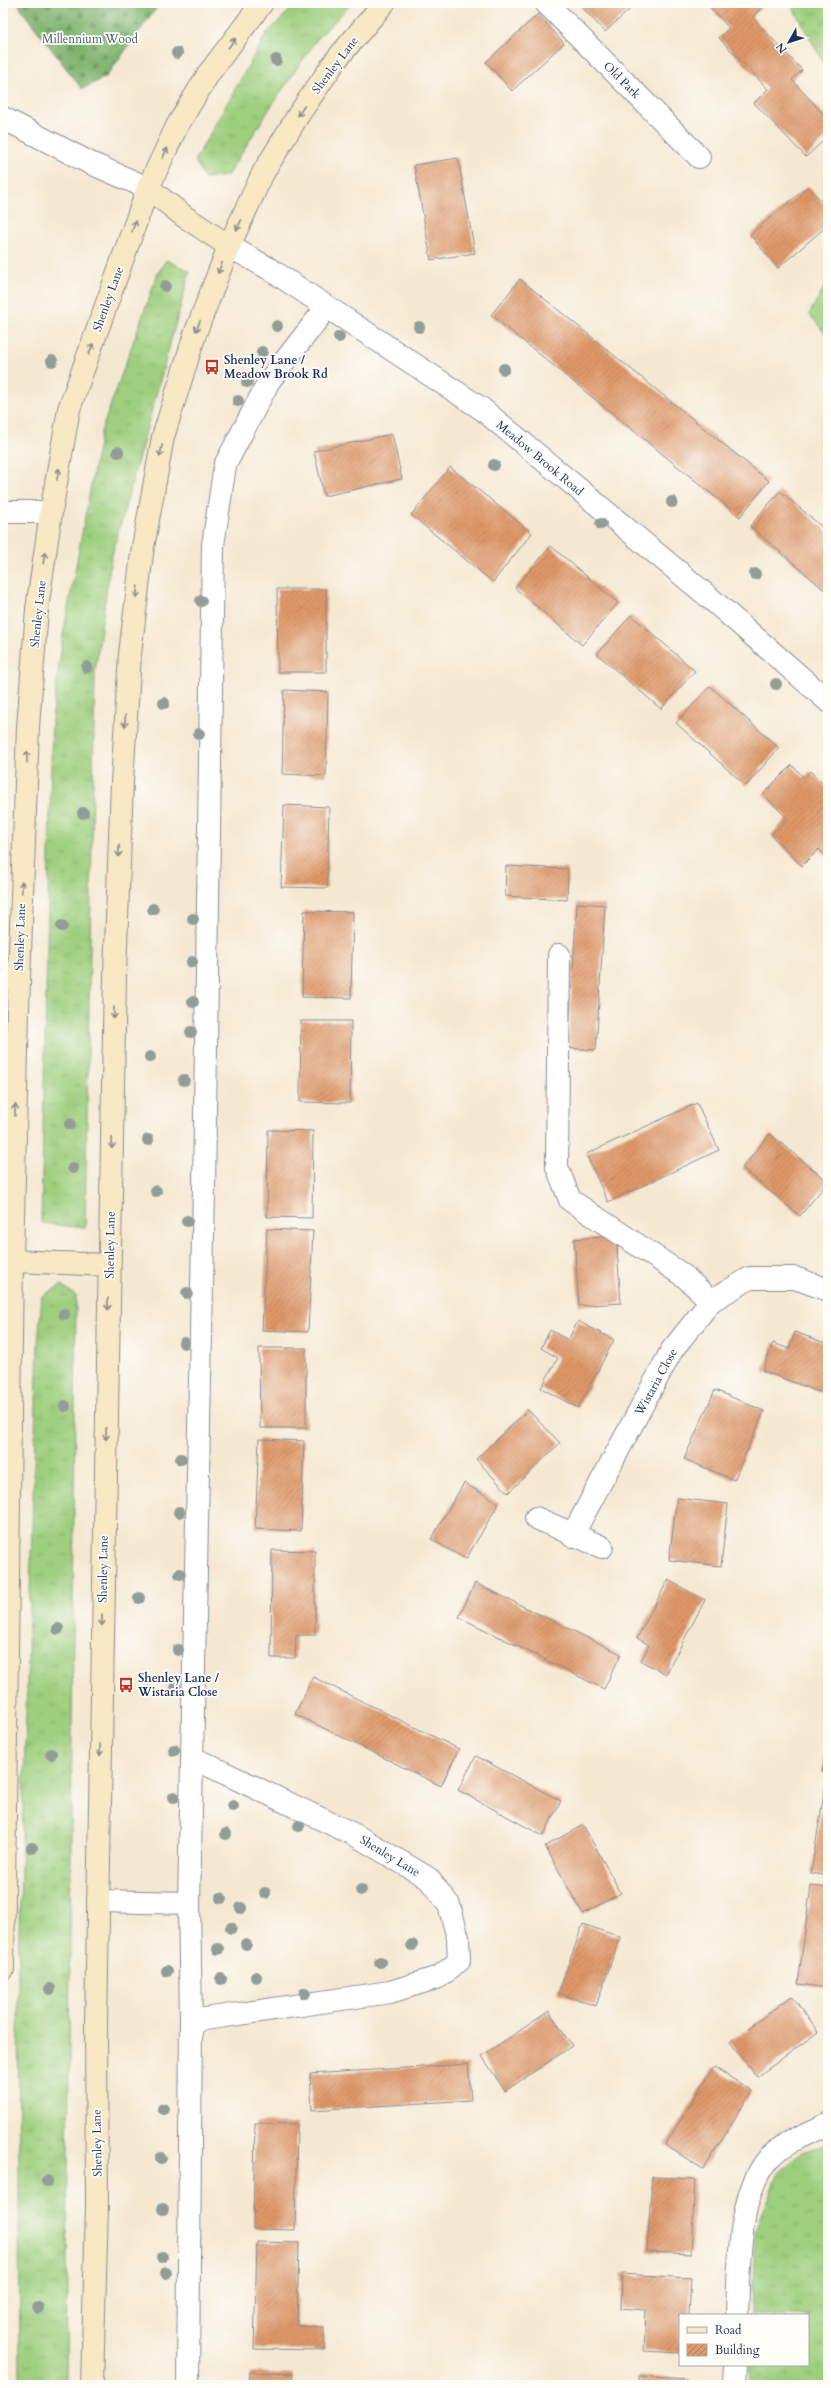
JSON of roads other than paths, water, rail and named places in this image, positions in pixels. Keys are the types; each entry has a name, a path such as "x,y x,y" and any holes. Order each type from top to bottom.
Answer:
{"main road":[{"name":"Shenley Lane","path":"3,1970 12,1260 28,727 37,610 51,512 69,409 148,188 177,126 209,74 262,3"},
{"name":"Shenley Lane","path":"92,2385 97,2206 96,2026 115,959 122,782 130,654 142,553 163,437 195,334 229,246 263,173 299,114 336,60 384,3"},
{"path":"148,188 185,217 229,246"},
{"path":"12,1260 109,1265"}],"street":[{"name":"Old Park","path":"546,3 699,157"},
{"path":"3,118 88,162 148,188"},
{"name":"Meadow Brook Road","path":"229,246 268,268 482,409 710,598 828,701"},
{"path":"188,2385 191,2021 189,1903 204,1189 213,545 225,465 269,381 327,307"},
{"path":"3,512 51,512"},
{"path":"559,955 557,1167 570,1200 684,1276 711,1301"},
{"name":"Wistaria Close","path":"572,1536 672,1350 711,1301 750,1278 795,1278 828,1290"},
{"path":"536,1518 572,1536 602,1547"},
{"name":"Shenley Lane","path":"191,2021 390,1992 439,1977 459,1961 458,1938 449,1905 428,1878 357,1836 193,1758"},
{"path":"98,1901 189,1903"},
{"path":"737,2314 741,2234 754,2181 770,2156 798,2138 828,2124"},
{"path":"734,2366 734,2385"}],"place":[{"name":"Shenley Lane / Meadow Brook Rd","path":"212,367"},
{"name":"Shenley Lane / Wistaria Close","path":"126,1685"}],"park label":[{"name":"Millennium Wood","path":"90,39"}]}
